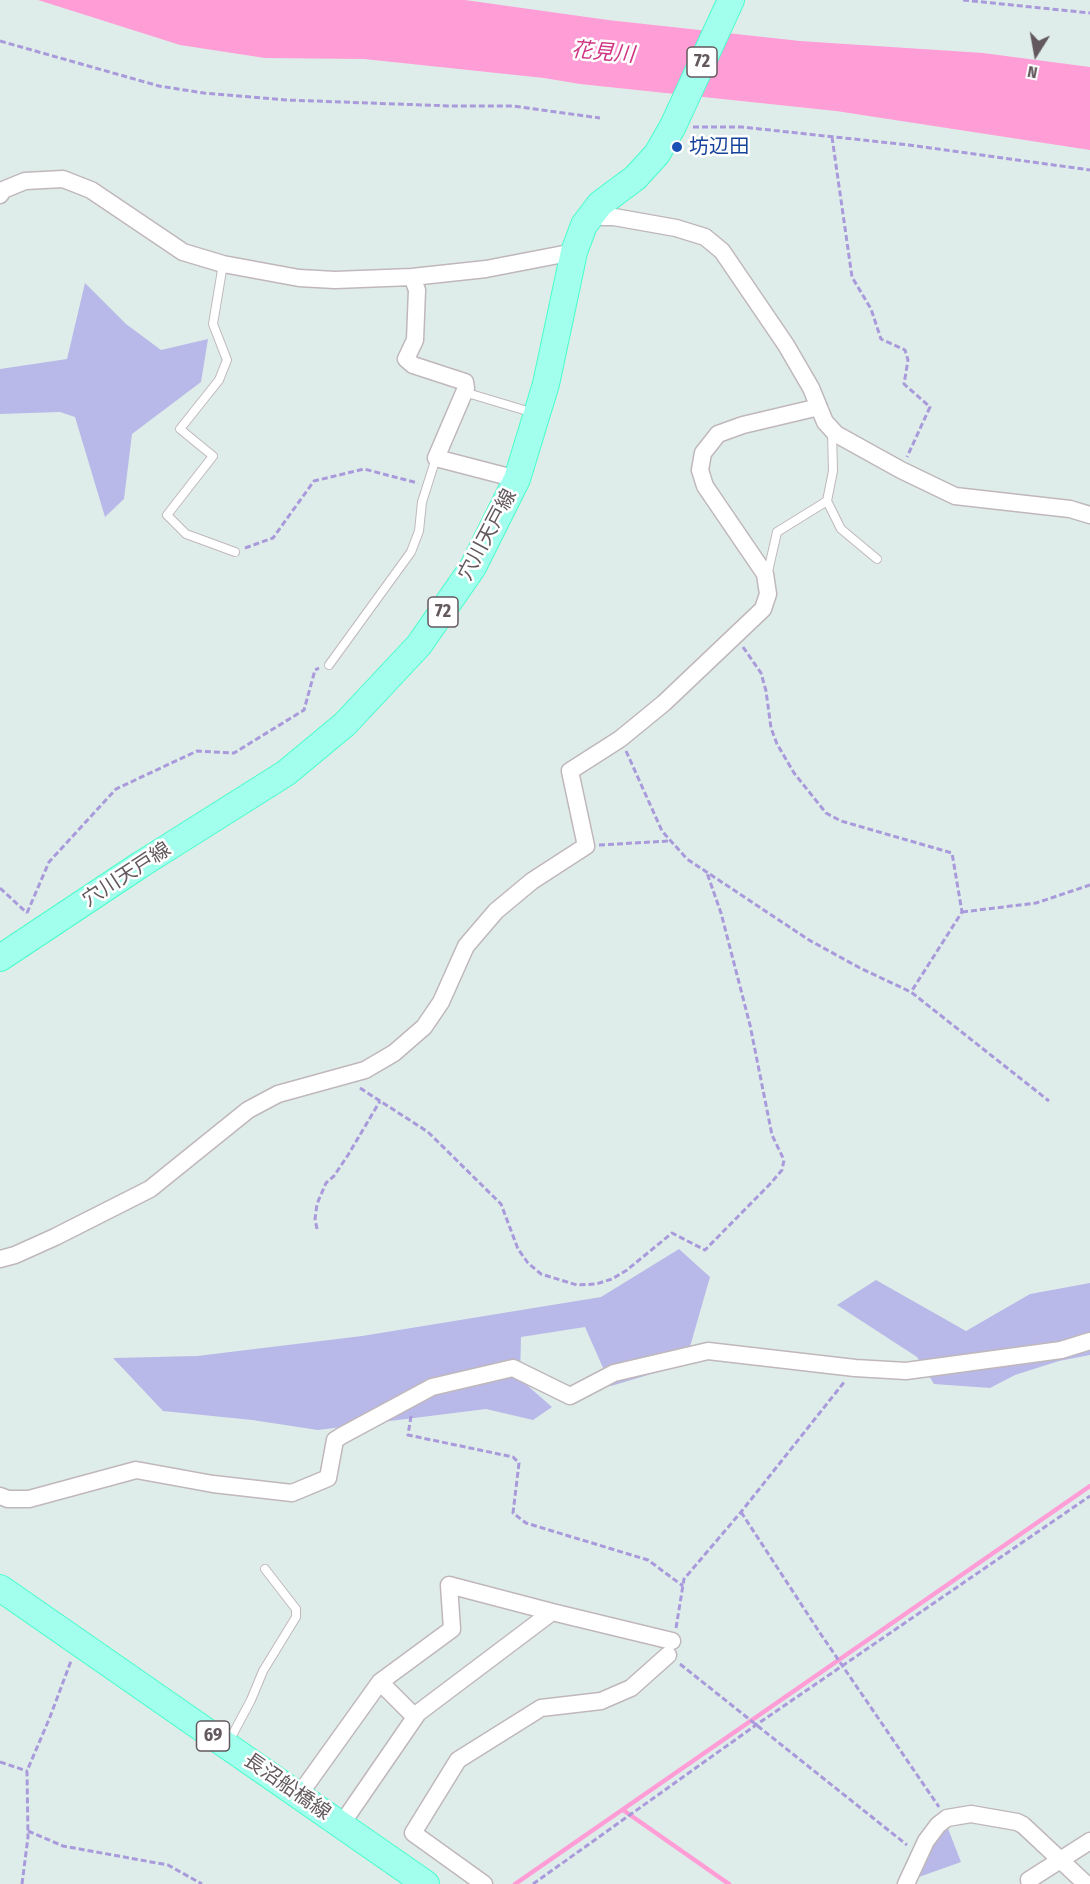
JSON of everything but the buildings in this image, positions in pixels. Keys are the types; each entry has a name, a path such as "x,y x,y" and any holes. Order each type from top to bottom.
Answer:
{"main road":[{"name":"72","path":"682,119 728,6"},
{"name":"穴川天戸線","path":"0,958 36,921 140,865 261,790 322,745 412,653 445,610 473,567 517,479 538,414 579,235 589,217 600,204 645,168 682,119"},
{"name":"長沼船橋線","path":"0,1588 426,1884"}],"street":[{"path":"0,195 3,190 26,181 63,179 91,190 183,252 223,264 299,278 335,280 412,277 486,269 574,252"},
{"path":"589,217 614,217 676,228 705,237 722,251 786,345 825,422 836,434 901,470 955,496 1070,509 1090,515"},
{"path":"412,277 417,290 415,340 406,359 413,365 465,382 466,388 436,458 517,479"},
{"path":"0,1259 15,1255 55,1237 150,1189 248,1110 278,1094 365,1070 394,1053 424,1027 441,1002 466,946 495,911 532,881 586,846 570,771 620,739 664,703 764,609 768,594 765,574 705,486 700,470 703,453 718,434 743,425 819,407"},
{"path":"0,1496 8,1499 29,1499 136,1470 213,1484 292,1493 328,1478 335,1440 432,1387 513,1368 570,1396 614,1373 708,1351 855,1368 906,1371 1061,1350 1090,1341"},
{"path":"298,1796 380,1682 452,1629 448,1585 552,1612 670,1648 631,1688 601,1701 541,1708 458,1760 413,1833 484,1884"},
{"path":"341,1825 418,1713 552,1612"},
{"path":"380,1682 415,1717"},
{"path":"910,1882 926,1841 938,1825 947,1818 971,1814 1017,1822 1031,1830 1086,1884"},
{"path":"1030,1884 1029,1880 1090,1841"}],"lane":[{"path":"223,264 213,324 227,360 219,380 180,429 213,456 167,515 186,534 235,552"},
{"path":"464,392 538,414"},
{"path":"831,429 833,471 827,501 841,529 877,558"},
{"path":"329,665 411,552 419,531 422,502 436,458"},
{"path":"766,581 777,532 827,501"},
{"path":"227,1746 263,1671 296,1617 296,1609 265,1569"}],"path":[{"path":"963,0 1090,13"},
{"path":"0,41 159,86 204,93 286,100 513,106 600,118"},
{"path":"682,119 909,145 1090,170"},
{"path":"832,137 852,277 871,309 881,339 905,350 908,360 904,384 930,407 901,470"},
{"path":"235,552 273,538 314,482 364,469 427,486"},
{"path":"735,635 761,673 771,728 777,744 794,773 818,805 840,821 952,853 962,912 911,992"},
{"path":"36,921 49,862 116,789 197,751 234,753 304,710 315,670 329,665"},
{"path":"620,739 653,814 669,841 687,859 809,940 860,969 911,992 1049,1101"},
{"path":"586,846 669,841"},
{"path":"341,1076 428,1131 501,1204 519,1249 528,1263 541,1274 577,1285 596,1284 612,1279 627,1270 672,1233 705,1250 771,1183 782,1170 784,1160 772,1135 750,1025 721,913 707,873"},
{"path":"962,912 1036,903 1090,885"},
{"path":"0,888 36,921"},
{"path":"317,1229 315,1219 317,1204 326,1183 334,1176 348,1155 380,1101"},
{"path":"855,1368 741,1512 684,1579 680,1615 670,1648 746,1717 920,1855"},
{"path":"414,1397 408,1435 513,1457 519,1463 513,1513 526,1523 648,1560 683,1586"},
{"path":"533,1884 756,1725 1090,1496"},
{"path":"741,1512 835,1655 947,1818"},
{"path":"22,1884 28,1831 27,1771 79,1643"},
{"path":"0,1762 27,1771"},
{"path":"28,1831 63,1846 168,1865 202,1884"}],"shaded area":[{"path":"85,283 126,324 161,350 208,339 201,382 132,434 124,499 105,517 75,417 60,412 0,414 0,369 67,359"},
{"path":"679,1249 710,1277 685,1364 611,1386 585,1327 521,1337 520,1379 552,1407 533,1420 486,1409 318,1430 252,1420 163,1411 113,1358 197,1356 362,1336 601,1297"},
{"path":"876,1280 966,1331 1030,1294 1090,1283 1090,1355 1059,1361 1015,1375 990,1388 934,1384 917,1357 837,1305"},
{"path":"947,1826 961,1862 919,1877 928,1850"}],"water":[{"name":"花見川","path":"38,0 465,0 608,20 800,41 983,53 1090,67 1090,150 836,111 580,84 544,78 364,59 265,58 180,45"}],"waterway":[{"path":"515,1884 1090,1486"},
{"path":"623,1810 729,1884"}],"place":[{"name":"坊辺田","path":"677,147"}]}
